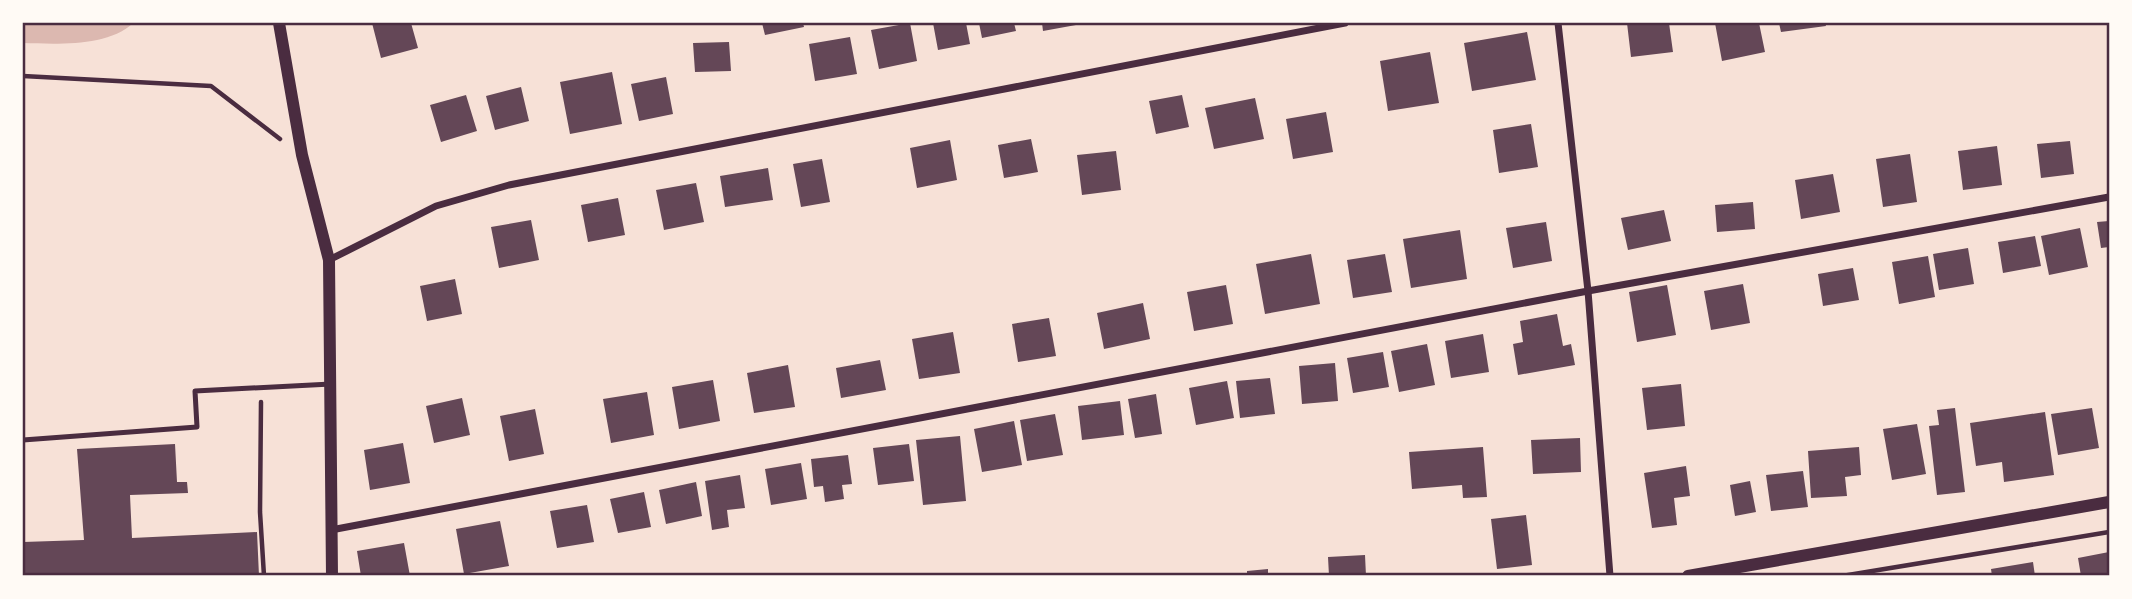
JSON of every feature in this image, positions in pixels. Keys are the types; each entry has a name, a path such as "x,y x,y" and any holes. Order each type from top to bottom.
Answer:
{"street":[{"path":"279,23 302,155 329,260 332,576"},
{"path":"329,260 436,206 509,185 1345,23"},
{"path":"1558,23 1588,291 1610,576"},
{"path":"330,530 1588,291 2109,197"},
{"path":"1688,576 2109,502"}],"lane":[{"path":"23,440 197,427 195,391 331,384"}],"path":[{"path":"23,76 211,86 302,155"},
{"path":"261,387 260,512 264,576"},
{"path":"1842,576 2109,532"}],"shaded area":[{"path":"23,23 133,23 122,31 96,40 51,44 23,43"}],"building":[{"path":"372,23 411,23 418,48 381,58"},
{"path":"762,23 803,23 804,27 765,35"},
{"path":"910,23 917,61 879,69 871,30"},
{"path":"933,23 966,23 970,44 938,50"},
{"path":"979,23 1014,23 1016,31 982,38"},
{"path":"1042,23 1076,23 1076,25 1043,31"},
{"path":"1627,23 1669,23 1673,52 1631,57"},
{"path":"1715,23 1759,23 1765,52 1722,61"},
{"path":"1779,23 1825,23 1826,26 1781,32"},
{"path":"1527,32 1536,80 1472,91 1464,43"},
{"path":"850,37 857,74 815,81 809,44"},
{"path":"729,42 731,71 695,72 693,43"},
{"path":"1430,52 1439,103 1388,111 1380,61"},
{"path":"612,72 622,124 570,134 560,82"},
{"path":"666,77 673,114 639,121 631,84"},
{"path":"521,87 529,121 495,130 486,96"},
{"path":"466,95 477,131 441,142 430,105"},
{"path":"1182,95 1189,127 1156,134 1149,101"},
{"path":"1255,98 1264,139 1214,149 1205,108"},
{"path":"1326,112 1333,152 1293,159 1286,119"},
{"path":"1531,124 1538,167 1499,173 1493,130"},
{"path":"1031,139 1038,172 1004,178 998,145"},
{"path":"950,140 957,180 917,188 910,148"},
{"path":"2070,141 2074,174 2041,178 2037,144"},
{"path":"1997,146 2002,185 1963,190 1958,151"},
{"path":"1116,151 1121,190 1082,195 1077,155"},
{"path":"1910,154 1917,202 1883,207 1876,159"},
{"path":"822,159 830,202 801,207 793,164"},
{"path":"768,168 773,200 725,207 720,176"},
{"path":"1833,174 1840,212 1801,219 1795,180"},
{"path":"696,183 704,222 664,230 656,190"},
{"path":"618,198 625,235 588,242 581,205"},
{"path":"1753,202 1755,229 1717,232 1715,205"},
{"path":"1664,210 1671,241 1628,250 1621,218"},
{"path":"531,220 539,260 499,268 491,227"},
{"path":"2109,221 2109,247 2101,248 2097,222"},
{"path":"1546,222 1552,261 1513,268 1506,228"},
{"path":"2080,228 2088,267 2049,275 2041,236"},
{"path":"1460,230 1467,279 1411,288 1403,239"},
{"path":"2035,236 2041,266 2003,273 1998,242"},
{"path":"1968,248 1974,284 1939,290 1933,254"},
{"path":"1311,254 1320,304 1265,314 1256,264"},
{"path":"1385,254 1392,292 1353,298 1347,260"},
{"path":"1928,256 1935,297 1899,304 1892,262"},
{"path":"1853,268 1859,300 1823,306 1818,274"},
{"path":"455,279 462,314 427,321 420,286"},
{"path":"1743,284 1750,323 1711,330 1704,291"},
{"path":"1226,285 1233,324 1194,331 1187,292"},
{"path":"1667,285 1676,335 1637,342 1629,292"},
{"path":"1143,303 1150,339 1104,349 1097,313"},
{"path":"1557,314 1563,346 1571,344 1575,365 1518,375 1513,344 1523,342 1520,321"},
{"path":"1049,318 1056,356 1018,362 1012,324"},
{"path":"953,332 960,373 919,379 912,339"},
{"path":"1483,334 1489,372 1451,378 1445,341"},
{"path":"1427,344 1435,385 1399,392 1391,351"},
{"path":"1383,352 1389,387 1353,393 1347,358"},
{"path":"880,360 886,390 841,398 836,368"},
{"path":"1335,363 1338,401 1302,404 1299,366"},
{"path":"788,365 795,407 754,413 747,373"},
{"path":"1270,378 1275,414 1240,418 1236,381"},
{"path":"713,380 720,421 679,429 672,387"},
{"path":"1227,381 1234,418 1196,425 1189,388"},
{"path":"1681,384 1685,426 1647,430 1642,388"},
{"path":"647,392 654,435 611,443 603,399"},
{"path":"1156,394 1162,434 1135,438 1128,399"},
{"path":"462,398 470,435 434,443 426,406"},
{"path":"1120,401 1124,435 1082,440 1078,406"},
{"path":"1955,408 1965,492 1937,495 1929,426 1939,425 1937,410"},
{"path":"2092,408 2099,448 2058,455 2051,414"},
{"path":"535,409 544,454 509,461 500,416"},
{"path":"2045,412 2054,475 2004,482 2002,462 1976,466 1970,423"},
{"path":"1055,414 1063,455 1027,461 1020,420"},
{"path":"1014,421 1022,465 982,472 974,429"},
{"path":"1917,424 1926,474 1892,480 1883,429"},
{"path":"960,436 966,501 923,505 916,440"},
{"path":"1580,438 1581,472 1533,474 1531,440"},
{"path":"403,443 410,483 370,490 364,450"},
{"path":"175,444 177,482 187,482 188,493 130,495 132,538 257,532 259,576 23,576 23,542 84,540 77,449"},
{"path":"909,444 914,481 878,485 873,448"},
{"path":"1483,447 1487,497 1463,498 1462,485 1412,489 1409,452"},
{"path":"1859,447 1861,475 1845,477 1847,496 1811,498 1808,451"},
{"path":"848,455 852,484 842,485 844,499 825,502 823,486 814,487 811,459"},
{"path":"801,463 807,499 771,505 765,469"},
{"path":"1686,466 1690,496 1674,498 1677,525 1652,528 1644,473"},
{"path":"1803,471 1808,507 1771,511 1766,475"},
{"path":"740,475 745,508 727,510 729,527 712,530 705,481"},
{"path":"1750,481 1756,512 1735,516 1730,485"},
{"path":"696,482 702,516 666,524 659,490"},
{"path":"644,492 651,527 618,533 610,499"},
{"path":"587,505 594,542 557,548 550,511"},
{"path":"1526,515 1532,565 1497,569 1491,519"},
{"path":"500,521 509,566 464,574 456,529"},
{"path":"404,543 410,576 361,576 357,551"},
{"path":"2109,552 2109,576 2081,576 2078,558"},
{"path":"1365,555 1366,576 1329,576 1328,557"},
{"path":"2033,562 2035,576 1992,576 1991,569"},
{"path":"1268,569 1268,576 1247,576 1247,571"}]}
